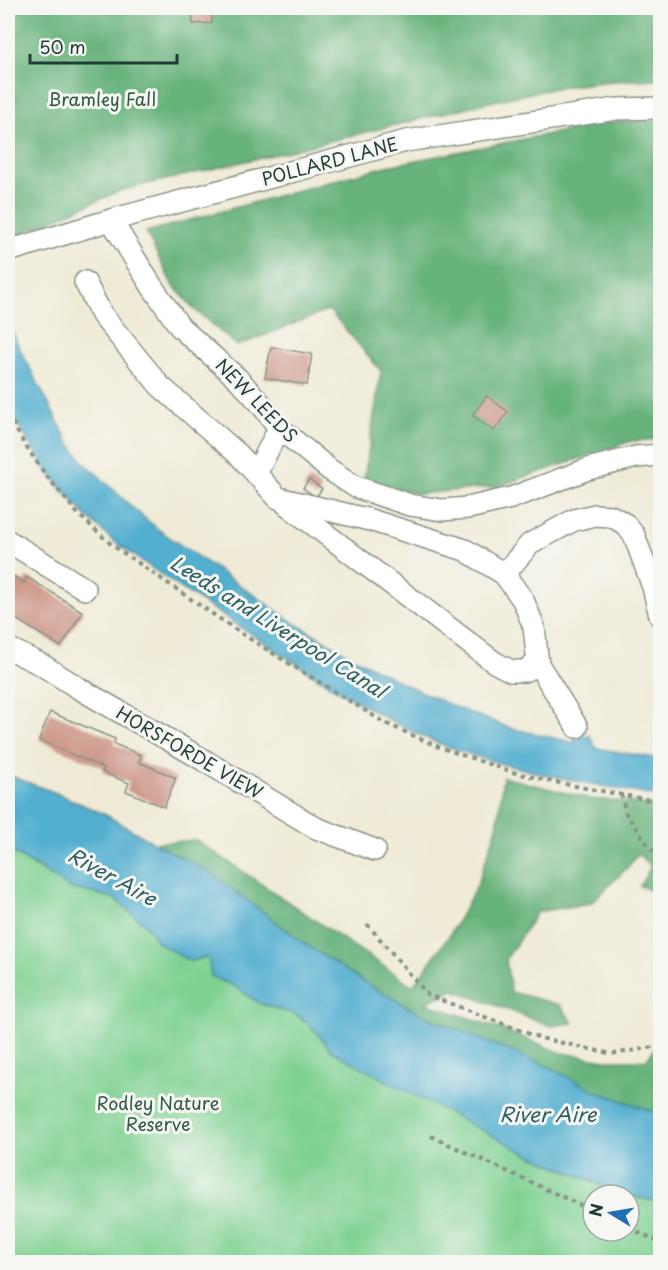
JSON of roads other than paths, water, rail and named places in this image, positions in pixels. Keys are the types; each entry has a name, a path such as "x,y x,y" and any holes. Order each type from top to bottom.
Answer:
{"street":[{"name":"POLLARD LANE","path":"8,251 111,220 406,141 616,109 660,108"},
{"name":"NEW LEEDS","path":"111,220 180,327 238,379 279,428 330,470 356,487 410,505 442,510 468,508 511,498 588,469 636,457 660,455"},
{"path":"85,282 102,315 160,386 239,455 278,498 494,662 517,671 524,671 538,664"},
{"path":"256,474 279,428"},
{"path":"278,498 369,520 465,550 504,574 523,600 534,627 538,664 577,727"},
{"path":"504,574 530,544 574,520 595,515 611,516 625,524 634,536 653,587 660,616"},
{"path":"8,541 85,589"},
{"name":"HORSFORDE VIEW","path":"8,648 42,665 316,828 375,850"}],"water":[{"name":"Leeds and Liverpool Canal","path":"8,320 19,347 68,441 83,461 159,530 293,622 400,682 457,708 510,728 576,743 571,733 590,736 596,748 660,759 660,797 520,769 465,753 423,737 318,678 112,540 65,493 48,472 15,421 8,406"},
{"name":"River Aire","path":"8,775 104,814 208,871 308,946 367,984 424,1016 547,1066 598,1092 660,1114 660,1202 641,1198 641,1183 597,1183 528,1154 387,1081 332,1051 312,1027 297,1015 259,1003 234,986 211,976 208,957 190,961 158,943 145,924 114,898 70,888 8,849"}],"park label":[{"name":"Bramley Fall","path":"102,100"},
{"name":"Rodley Nature Reserve","path":"158,1114"}]}
